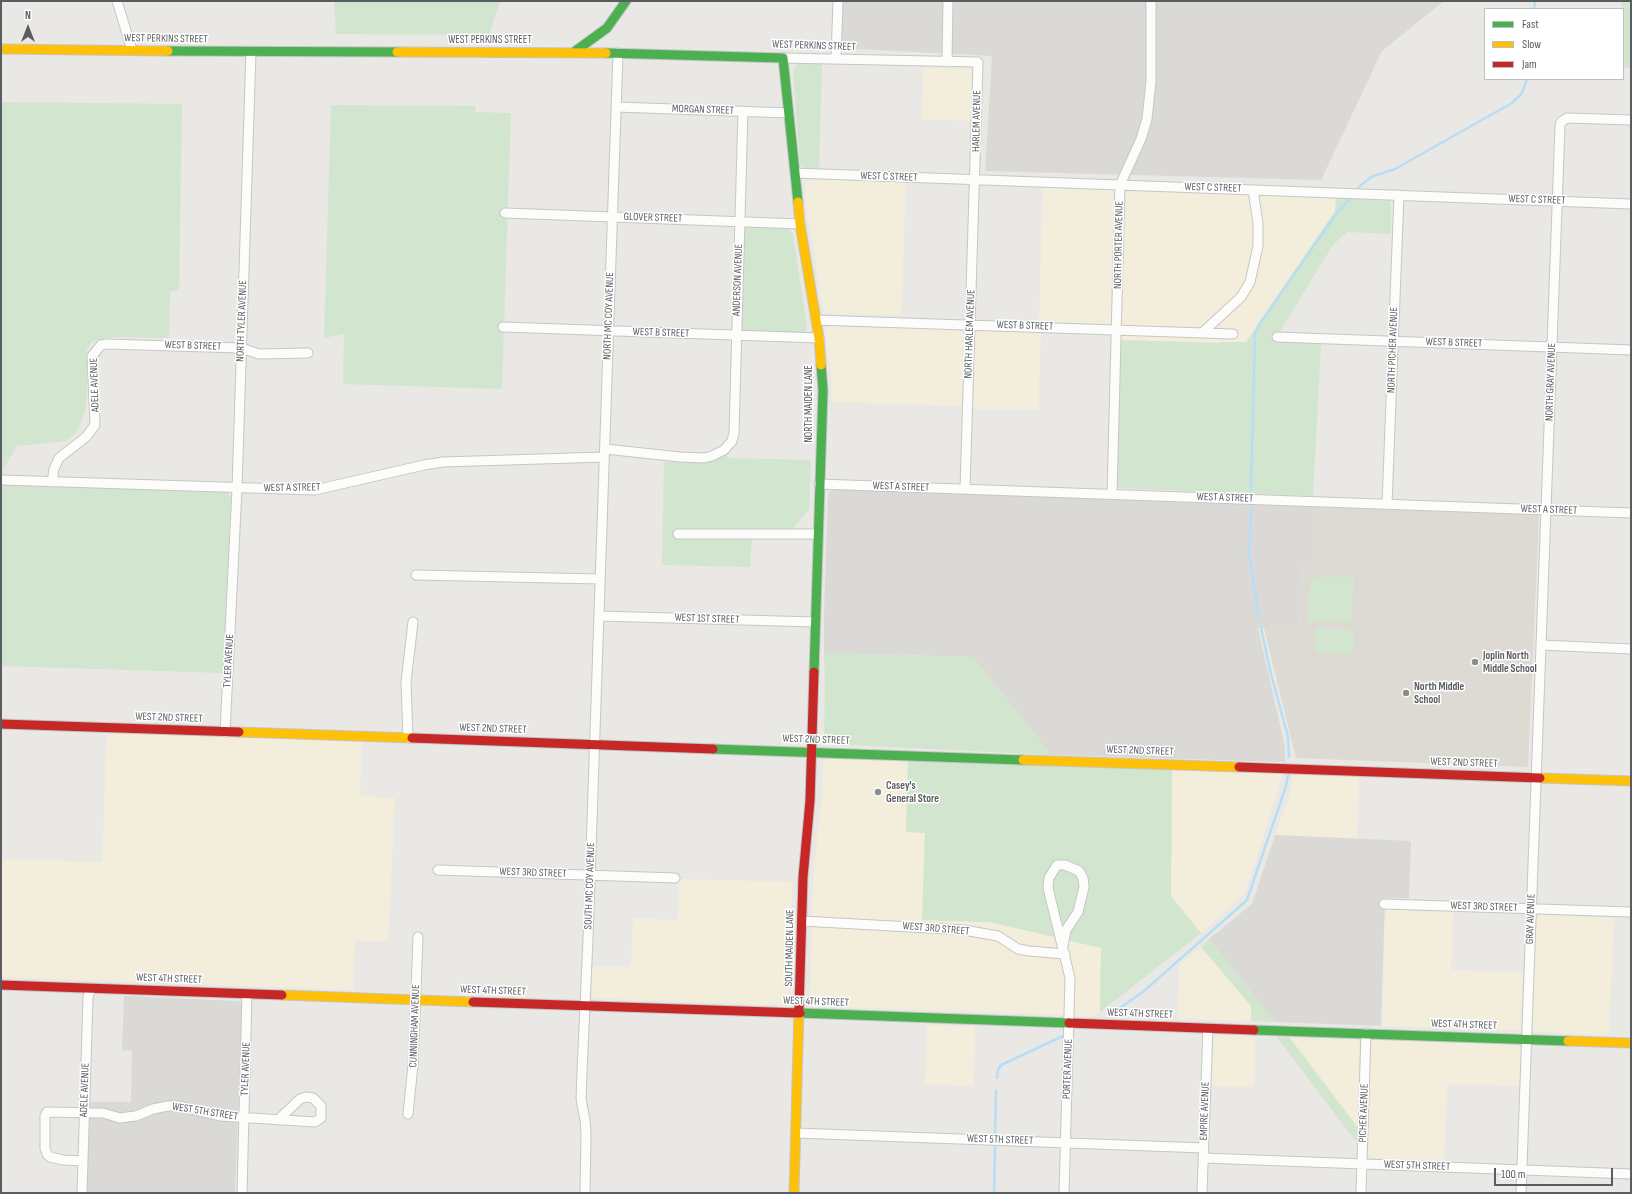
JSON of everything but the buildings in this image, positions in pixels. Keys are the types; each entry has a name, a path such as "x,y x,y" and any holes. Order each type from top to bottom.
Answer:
{"street":[{"path":"117,1 132,50"},
{"path":"574,52 607,28 626,1"},
{"path":"836,59 838,1"},
{"path":"947,62 948,1"},
{"name":"NORTH PORTER AVENUE","path":"1112,494 1120,185 1141,139 1147,119 1151,81 1151,1"},
{"name":"WEST PERKINS STREET","path":"1,49 251,52 574,52 978,62"},
{"name":"NORTH TYLER AVENUE","path":"232,590 237,488 251,52"},
{"name":"NORTH MC COY AVENUE","path":"600,579 618,53"},
{"name":"NORTH MAIDEN LANE","path":"783,58 800,224 819,338 823,390 812,752"},
{"name":"HARLEM AVENUE","path":"976,180 978,62"},
{"name":"MORGAN STREET","path":"616,107 789,112"},
{"name":"ANDERSON AVENUE","path":"727,448 734,433 743,111"},
{"name":"NORTH GRAY AVENUE","path":"1541,645 1560,126 1563,120 1569,118 1631,120"},
{"name":"WEST C STREET","path":"795,173 1631,204"},
{"name":"NORTH HARLEM AVENUE","path":"965,489 976,180"},
{"path":"1202,333 1241,297 1250,282 1258,246 1258,224 1253,190"},
{"name":"NORTH PICHER AVENUE","path":"1387,504 1399,195"},
{"name":"GLOVER STREET","path":"505,213 800,224"},
{"name":"WEST B STREET","path":"816,320 1233,334"},
{"name":"WEST B STREET","path":"503,327 819,338"},
{"name":"WEST B STREET","path":"1277,337 1631,350"},
{"name":"WEST B STREET","path":"101,345 117,344 241,348 259,354 308,354"},
{"name":"ADELE AVENUE","path":"52,482 54,469 59,458 86,437 95,425 96,419 92,356 101,345"},
{"name":"WEST A STREET","path":"1,480 315,490 443,462 604,453 704,458 712,456 727,448"},
{"name":"WEST A STREET","path":"820,484 1631,513"},
{"path":"678,534 818,534"},
{"path":"416,575 600,579"},
{"name":"SOUTH MC COY AVENUE","path":"585,1193 586,1134 581,1099 600,579"},
{"name":"TYLER AVENUE","path":"225,732 232,590"},
{"name":"WEST 1ST STREET","path":"599,616 816,622"},
{"path":"408,738 406,682 412,622"},
{"path":"1541,645 1631,649"},
{"name":"GRAY AVENUE","path":"1521,1193 1541,645"},
{"name":"WEST 2ND STREET","path":"1,724 1631,781"},
{"name":"SOUTH MAIDEN LANE","path":"794,1193 803,878 810,801 812,752"},
{"name":"PORTER AVENUE","path":"1064,950 1066,930 1078,912 1084,887 1083,878 1079,871 1065,865 1057,865 1049,878 1048,888 1070,978 1064,1193"},
{"name":"WEST 3RD STREET","path":"438,870 675,878"},
{"name":"WEST 3RD STREET","path":"1384,904 1631,912"},
{"name":"WEST 3RD STREET","path":"802,921 964,930 998,936 1018,949 1029,951 1064,950"},
{"name":"CUNNINGHAM AVENUE","path":"408,1114 413,1065 418,938"},
{"name":"WEST 4TH STREET","path":"1,985 1631,1043"},
{"name":"ADELE AVENUE","path":"82,1193 88,997 91,988"},
{"name":"TYLER AVENUE","path":"242,1193 247,994"},
{"name":"EMPIRE AVENUE","path":"1202,1193 1208,1028"},
{"name":"PICHER AVENUE","path":"1361,1193 1366,1034"},
{"name":"WEST 5TH STREET","path":"83,1161 62,1160 50,1157 47,1154 44,1148 47,1112 103,1113 120,1118 136,1116 153,1109 168,1106 179,1106 220,1116 278,1120"},
{"name":"WEST 5TH STREET","path":"796,1133 1204,1148"},
{"name":"WEST 5TH STREET","path":"1203,1158 1631,1174"}],"shaded area":[{"path":"842,1 1444,1 1382,51 1321,180 985,171 992,56 840,48"},
{"path":"923,68 968,69 973,72 973,121 922,119"},
{"path":"813,179 906,182 901,315 828,314 823,312 804,190 806,182"},
{"path":"1043,187 1114,191 1111,320 1109,324 1039,322"},
{"path":"1132,190 1336,198 1336,207 1335,211 1246,342 1220,343 1121,340 1125,195 1127,192"},
{"path":"830,325 962,330 965,337 962,406 832,402 831,378 825,333 826,328"},
{"path":"980,330 1041,333 1038,410 973,409 975,334"},
{"path":"835,489 1315,507 1314,560 1302,567 1299,627 1258,628 1285,747 1285,762 1051,755 973,657 824,653 828,497 829,492"},
{"name":"North Middle School","path":"1315,507 1539,515 1528,767 1296,758 1264,628 1299,627 1302,567 1314,560"},
{"path":"107,733 362,741 360,796 395,798 388,941 355,941 353,990 1,977 1,859 102,862"},
{"path":"827,759 908,760 906,831 925,832 922,920 990,922 1101,948 1100,1012 1095,1016 815,1006 810,1004 813,880 821,805 823,764"},
{"path":"1172,769 1283,773 1244,894 1201,933 1171,896"},
{"path":"1292,774 1359,776 1357,839 1275,835 1291,791"},
{"path":"1275,835 1411,841 1409,898 1385,898 1381,1026 1275,1022 1209,939 1252,904"},
{"path":"679,879 792,882 788,999 785,1004 593,998 591,966 631,967 633,918 677,920"},
{"path":"1385,907 1453,910 1451,970 1523,973 1520,1030 1382,1026"},
{"path":"1540,915 1614,918 1609,1035 1532,1031 1536,919"},
{"path":"1201,947 1251,1006 1251,1021 1178,1019 1179,966"},
{"path":"124,996 241,1002 242,1009 235,1193 87,1193 89,1102 131,1102 132,1051 122,1050"},
{"path":"927,1025 975,1027 973,1086 925,1084"},
{"path":"1217,1035 1255,1036 1254,1087 1210,1086 1212,1038"},
{"path":"1290,1038 1355,1039 1359,1042 1358,1128"},
{"path":"1372,1041 1517,1045 1521,1048 1520,1086 1447,1083 1444,1160 1375,1158 1369,1155 1367,1151 1370,1045"}],"green space":[{"path":"334,1 500,1 489,35 336,34"},
{"path":"1621,1 1631,1 1631,68 1624,67 1624,8"},
{"path":"798,64 822,64 819,169 806,168 801,166 800,163 793,71"},
{"path":"1,102 182,104 179,291 170,291 169,338 113,337 99,339 92,342 87,349 87,398 85,411 78,430 66,441 17,446 1,473"},
{"path":"331,105 475,106 476,112 511,113 502,389 343,384 344,334 324,338"},
{"path":"1336,198 1390,201 1391,234 1347,232 1333,245 1279,333 1276,342 1321,343 1313,496 1117,487 1121,340 1220,343 1246,342 1335,211"},
{"path":"742,227 788,229 793,234 807,327 805,333 741,331"},
{"path":"726,454 729,458 811,460 809,509 791,531 752,536 750,567 662,565 664,462 713,462"},
{"path":"1,483 226,491 229,493 231,499 223,673 1,666"},
{"path":"1316,577 1354,577 1352,619 1348,623 1308,621 1308,602 1311,580"},
{"path":"1316,628 1354,630 1353,654 1315,652"},
{"path":"824,653 973,657 1051,755 828,744 824,737"},
{"path":"908,760 1172,769 1171,896 1201,933 1100,1012 1101,948 990,922 922,920 925,833 906,832"},
{"path":"1209,939 1275,1022 1251,1021 1251,1006 1201,947"},
{"path":"1277,1037 1290,1038 1358,1128 1357,1143"}],"waterway":[{"path":"1534,8 1535,1"},
{"path":"1359,187 1371,177 1395,169 1512,103 1522,93 1527,80"},
{"path":"1251,489 1255,334 1260,323 1337,213 1349,199"},
{"path":"1251,508 1249,553 1259,617"},
{"path":"1261,628 1271,674 1288,737 1289,757"},
{"path":"1120,1008 1144,991 1247,900 1286,786 1288,775"},
{"path":"997,1078 998,1070 1001,1065 1063,1036"},
{"path":"995,1134 996,1091"},
{"path":"994,1193 995,1147"}],"traffic: fast":[{"path":"574,52 607,28 626,1"},
{"path":"168,51 397,52"},
{"path":"606,53 783,58 798,202"},
{"path":"814,672 823,390 821,365"},
{"path":"713,749 1023,760"},
{"path":"800,1013 1069,1023"},
{"path":"1254,1030 1568,1041"}],"traffic: slow":[{"path":"1,49 168,51"},
{"path":"397,52 606,53"},
{"path":"798,202 800,224 819,338 821,365"},
{"path":"239,732 412,738"},
{"path":"1023,760 1239,767"},
{"path":"1540,778 1631,781"},
{"path":"282,995 473,1002"},
{"path":"794,1193 799,1009"},
{"path":"1568,1041 1631,1043"}],"traffic: jam":[{"path":"799,1009 803,877 810,801 814,672"},
{"path":"1,724 239,732"},
{"path":"412,738 713,749"},
{"path":"1239,767 1540,778"},
{"path":"1,985 282,995"},
{"path":"473,1002 800,1013"},
{"path":"1069,1023 1254,1030"}],"place":[{"name":"Joplin North Middle School","path":"1475,662"},
{"name":"North Middle School","path":"1406,693"},
{"name":"Casey's General Store","path":"878,792"}]}
